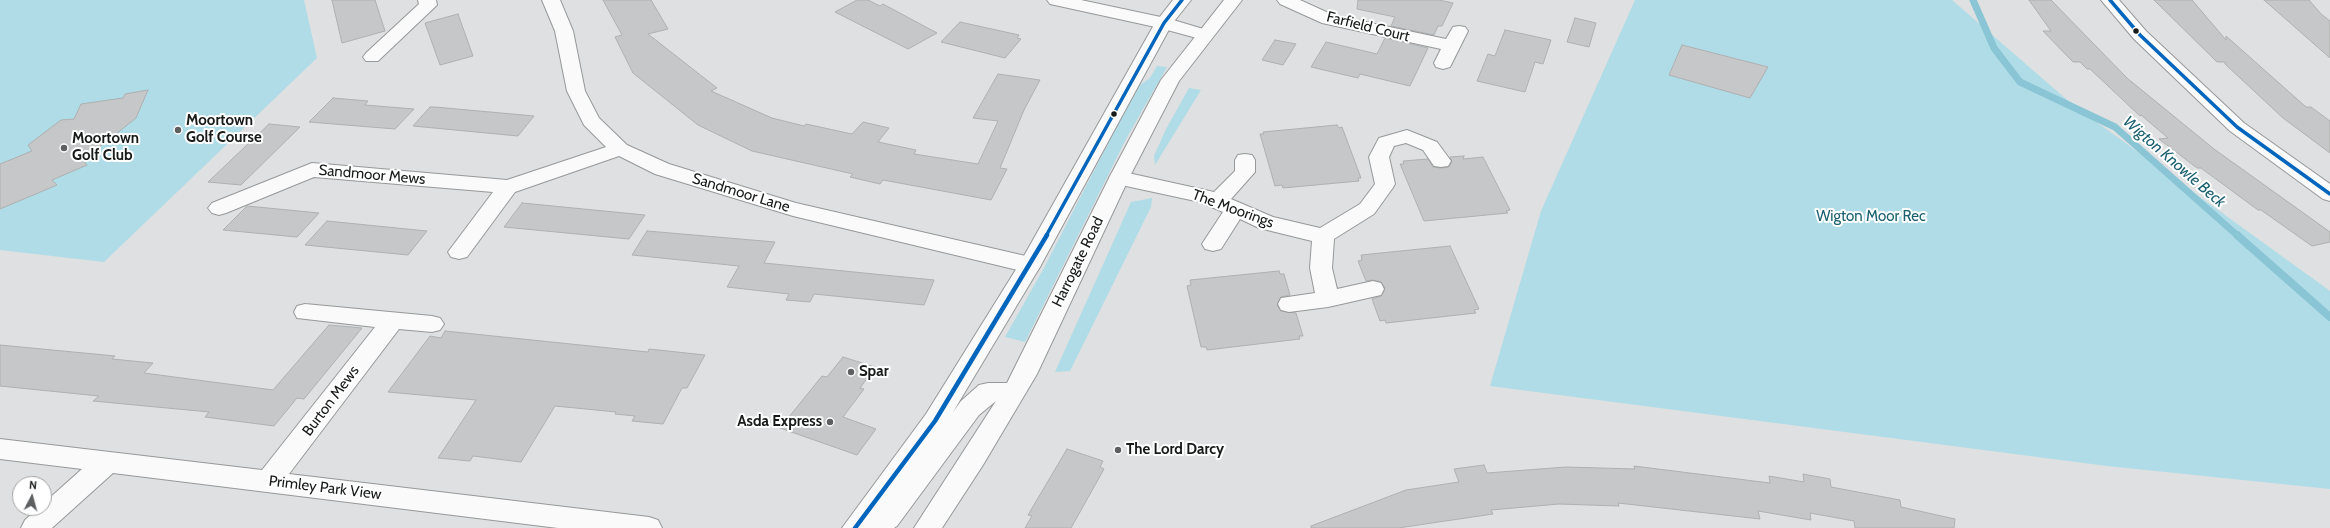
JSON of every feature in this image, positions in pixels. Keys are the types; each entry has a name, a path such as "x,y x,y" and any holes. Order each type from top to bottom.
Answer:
{"main road":[{"path":"372,57 428,5 427,0"},
{"name":"Sandmoor Lane","path":"551,0 564,31 576,91 591,121 620,149 662,169 793,209 1030,265"},
{"path":"1056,0 1164,23 1204,35"},
{"path":"855,528 935,421 1030,265 1164,23 1182,0"},
{"name":"Harrogate Road","path":"927,528 1015,392 1119,178 1170,80 1233,0"},
{"name":"Farfield Court","path":"1286,0 1328,19 1455,39 1443,63"},
{"path":"2110,0 2140,35 2237,127 2330,194"},
{"path":"1328,298 1321,268 1323,236 1345,226 1367,209 1377,206 1386,184 1379,157 1386,142 1407,136 1430,146 1441,161"},
{"name":"Sandmoor Mews","path":"219,208 312,170 508,187 620,149"},
{"path":"1213,244 1226,206 1245,172 1245,160"},
{"name":"The Moorings","path":"1119,178 1204,196 1267,223 1323,236"},
{"path":"459,252 508,187"},
{"path":"1289,304 1373,289"},
{"path":"305,312 432,324"},
{"name":"Burton Mews","path":"269,481 393,320"},
{"path":"873,528 888,518 970,408 988,392 1015,392"},
{"name":"Primley Park View","path":"0,449 649,528"},
{"path":"34,528 108,462"}],"green space":[{"name":"Moortown Golf Club","path":"0,0 304,0 317,58 104,262 0,250"},
{"name":"Wigton Moor Rec","path":"1635,0 1952,0 2073,105 2330,291 2330,489 2107,466 1490,386 1541,211"},
{"path":"1157,66 1167,67 1126,139 1025,342 1005,337 1045,266 1137,87 1150,78"},
{"path":"1189,88 1201,90 1155,165 1154,156 1166,129"},
{"path":"1152,198 1151,207 1070,371 1055,372 1131,202"}],"building":[{"path":"332,0 375,0 385,31 342,43"},
{"path":"603,0 651,0 668,29 648,34 717,88 711,91 772,118 804,126 806,124 852,134 863,122 889,128 878,142 916,150 914,154 978,164 998,121 973,118 998,74 1040,80 1024,110 1000,168 1007,169 991,200 883,180 880,184 850,177 853,174 752,151 698,125 633,73 615,37 622,35"},
{"path":"857,0 868,0 880,6 883,4 937,33 908,49 835,12"},
{"path":"1358,0 1439,0 1453,3 1442,26 1438,26 1434,35 1391,26 1395,17 1357,9"},
{"path":"2029,0 2051,0 2127,78 2214,149 2330,232 2330,242 2312,246 2261,210 2258,210 2201,168 2197,168 2159,139 2168,138 2141,115 2140,116 2090,69 2087,69 2080,62 2073,62 2043,31 2051,31"},
{"path":"2154,0 2192,0 2226,40 2226,36 2306,107 2311,107 2330,121 2330,153 2283,118 2225,64 2225,62 2217,62"},
{"path":"2264,0 2309,0 2321,14 2330,21 2330,58"},
{"path":"458,14 473,56 440,65 425,23"},
{"path":"1575,18 1596,23 1589,47 1567,42"},
{"path":"960,22 1019,35 1017,38 1021,39 1005,58 941,42"},
{"path":"1505,30 1551,40 1543,64 1535,62 1525,92 1477,81 1488,54 1495,56"},
{"path":"1385,38 1428,48 1410,86 1360,74 1358,78 1311,67 1326,42 1377,54"},
{"path":"1275,40 1296,44 1283,65 1262,60"},
{"path":"1682,45 1768,67 1750,98 1669,75"},
{"name":"Moortown Golf Club","path":"148,90 136,118 83,160 87,165 52,180 57,185 0,209 0,164 32,151 28,145 61,120 74,119 81,104 123,98 125,94"},
{"path":"333,98 368,101 365,105 414,109 395,129 309,122"},
{"path":"430,107 534,116 518,136 413,126"},
{"path":"269,124 300,127 241,185 208,182"},
{"path":"1337,125 1339,128 1342,127 1361,178 1358,178 1359,181 1283,188 1282,185 1275,186 1260,134 1264,134 1263,132"},
{"path":"1464,156 1463,159 1483,157 1510,210 1506,211 1508,213 1424,221 1400,164 1404,164 1403,161 1428,159 1433,167 1449,167 1452,162 1450,157"},
{"path":"522,203 645,215 629,239 504,227"},
{"path":"247,206 319,213 297,237 223,230"},
{"path":"327,221 427,231 408,255 305,245"},
{"path":"647,231 775,242 764,263 934,280 924,305 814,294 810,302 786,300 789,294 727,287 739,266 632,255"},
{"path":"1450,246 1479,309 1474,310 1476,313 1386,323 1385,320 1380,321 1372,299 1381,296 1385,288 1381,282 1373,280 1366,281 1358,261 1362,260 1361,255"},
{"path":"1279,271 1280,274 1284,274 1290,295 1281,297 1277,305 1281,311 1296,313 1303,336 1299,336 1300,339 1207,350 1206,347 1201,347 1187,286 1191,285 1190,280"},
{"path":"329,325 362,328 304,399 297,398 274,426 205,417 209,412 93,401 99,396 0,386 0,345 115,356 112,359 153,363 144,373 273,390"},
{"path":"445,331 648,352 649,349 705,355 687,388 682,388 663,424 632,421 635,416 615,414 616,412 555,406 521,462 473,456 470,461 438,458 476,400 388,392 430,336 441,338"},
{"path":"843,357 875,367 860,388 864,389 843,417 876,429 857,455 780,428 822,376 827,377"},
{"path":"1067,449 1103,461 1100,467 1104,469 1071,528 1025,528 1032,516 1028,515"},
{"path":"1484,465 1487,473 1566,467 1635,469 1634,466 1770,483 1769,476 1804,482 1803,474 1830,479 1831,487 1900,500 1901,507 1955,519 1954,528 1855,528 1854,521 1810,513 1811,520 1758,511 1760,519 1618,503 1619,506 1559,504 1491,510 1493,514 1398,528 1311,528 1311,526 1406,490 1459,482 1454,469"}],"waterway":[{"name":"Wigton Knowle Beck","path":"1973,0 1994,48 2020,82 2115,127 2238,236"},
{"name":"Wigton Knowle Beck","path":"2237,235 2330,317"}],"transit line":[{"path":"855,528 935,421 1030,265 1164,23 1182,0"},
{"path":"2110,0 2140,35 2237,127 2330,194"}],"place":[{"name":"Moortown Golf Course","path":"178,130"},
{"name":"Moortown Golf Club","path":"64,148"},
{"name":"Spar","path":"851,372"},
{"name":"Asda Express","path":"830,422"},
{"name":"The Lord Darcy","path":"1118,450"}]}
